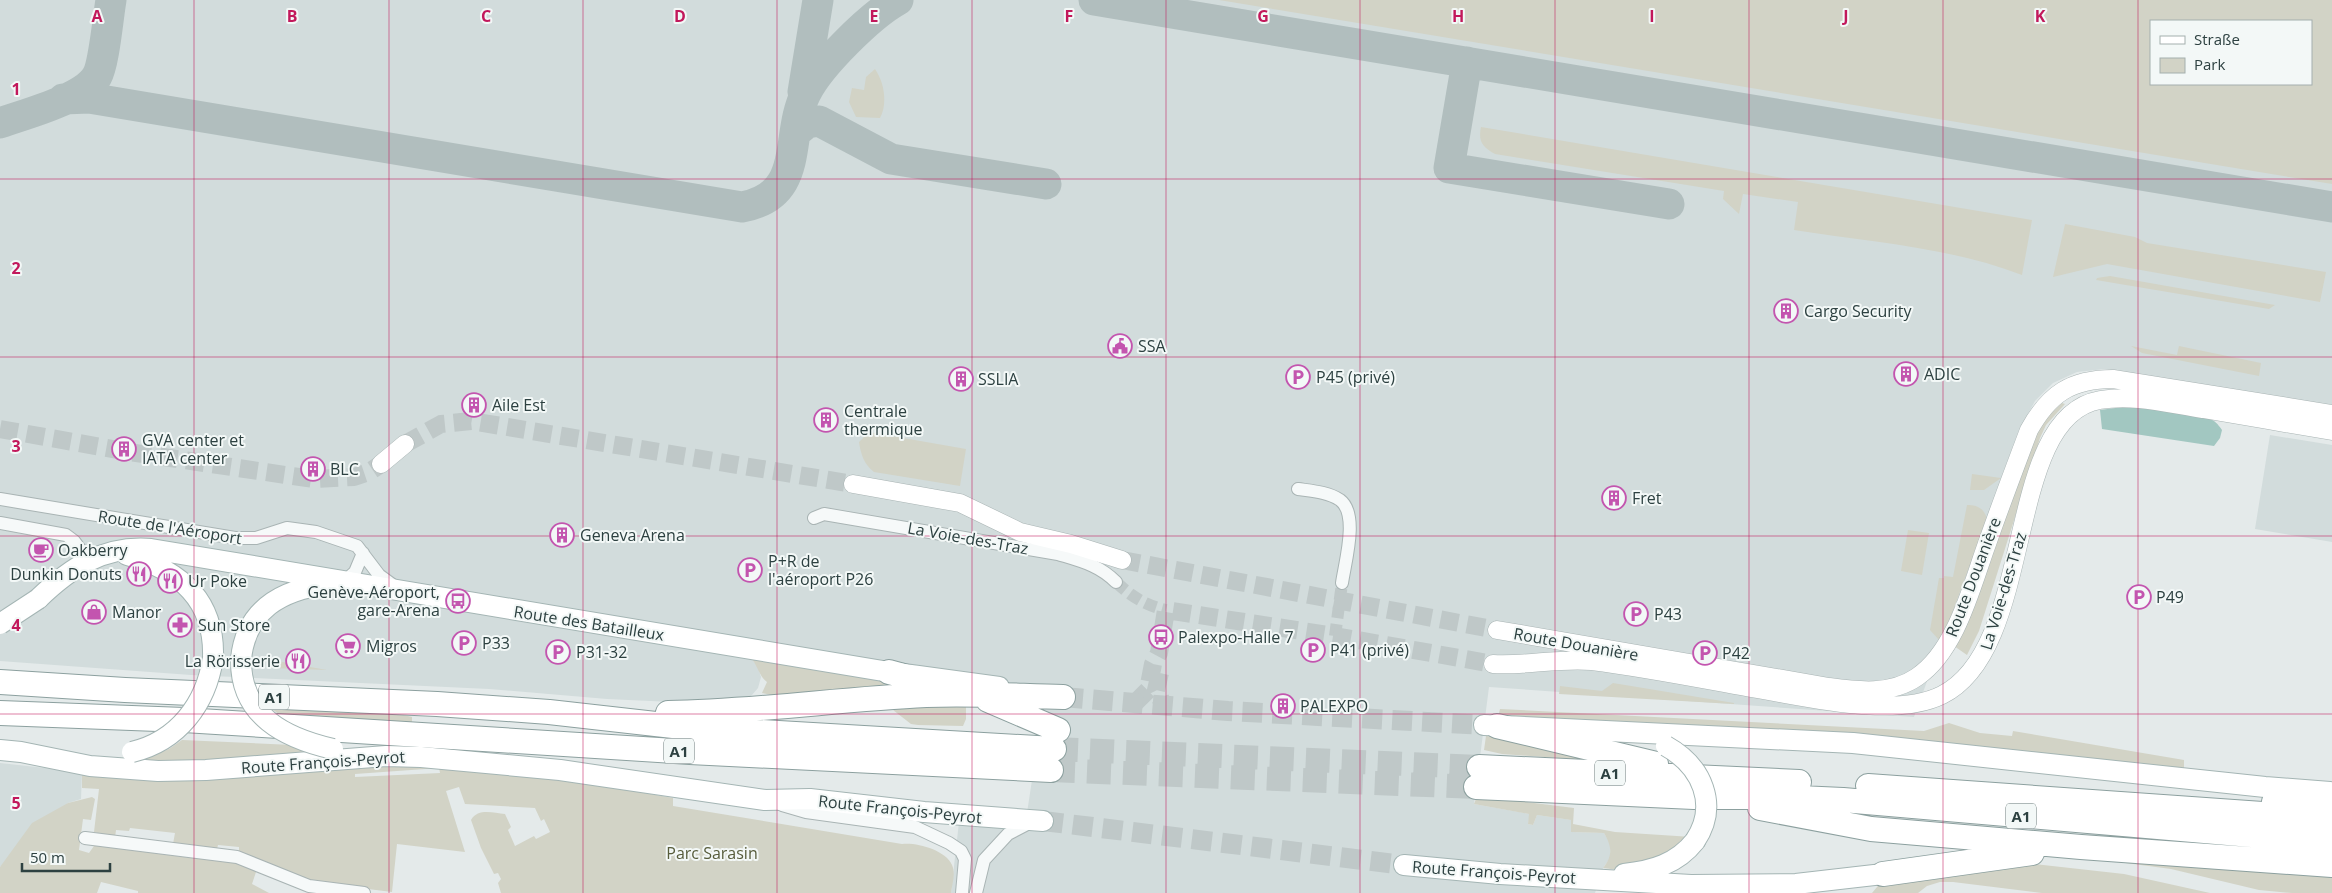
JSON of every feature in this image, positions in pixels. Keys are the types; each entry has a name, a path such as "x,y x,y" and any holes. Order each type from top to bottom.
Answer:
{"highway":[{"path":"889,672 972,694 1054,750"},
{"name":"A1","path":"0,682 125,690 437,704 549,712 701,728 1054,750"},
{"path":"549,712 684,713 916,696 972,694 1063,697"},
{"name":"A1","path":"0,708 41,714 184,720 816,759 1054,750"},
{"path":"0,713 41,714"},
{"path":"1491,726 1647,762 1742,779"},
{"name":"A1","path":"2332,819 1742,779 1477,777 1709,797 1844,800 2332,842"},
{"path":"1709,797 1871,829 2081,847 2332,865"},
{"path":"2155,806 2332,801"},
{"path":"1883,874 2081,847"}],"main road":[{"name":"Route des Batailleux","path":"0,624 38,599 62,576 88,560 116,551 134,548 151,549 889,672 952,679 1063,697"},
{"path":"21,752 111,755 132,752 154,745 168,736 186,720 204,693 213,658 213,638 201,604 188,586 159,566 116,551"},
{"path":"344,582 296,589 273,601 252,624 244,642 241,659 242,672 247,691 254,706 266,720 294,738 333,749 386,756"},
{"path":"1491,726 1853,743 2265,787 2332,792"},
{"path":"1590,878 1636,873 1661,867 1681,856 1695,842 1706,814 1704,790 1698,775 1689,764 1666,746 1622,733"},
{"name":"Route François-Peyrot","path":"0,750 21,752 90,766 158,771 206,770 386,756 560,770 765,800 810,800 924,812 1039,821"},
{"name":"Route François-Peyrot","path":"1404,865 1500,874 1691,885 1796,884 1883,874"},
{"path":"1867,893 1883,874"},
{"path":"1691,885 1760,893"}],"street":[{"name":"Route Douanière","path":"1498,630 1828,687 1864,691 1891,688 1912,680 1932,664 1948,643 2029,430 2038,414 2048,402 2065,389 2082,382 2113,379 2332,414"},
{"name":"La Voie-des-Traz","path":"1493,664 1525,665 1582,660 1831,702 1884,705 1924,701 1942,695 1961,682 1972,672 1984,654 2004,599 2043,458 2057,428 2079,408 2098,400 2136,399 2332,431"},
{"path":"381,464 404,444"},
{"path":"853,484 960,503 1020,532 1071,544 1122,560"},
{"path":"1298,489 1328,495 1340,500 1346,508 1350,527 1342,583"},
{"name":"Route de l'Aéroport","path":"0,499 235,538 256,538 287,528 327,536 354,544 379,575 400,589"},
{"name":"La Voie-des-Traz","path":"814,518 824,514 1058,554 1092,564 1116,582"},
{"path":"0,524 66,535 74,541 88,560"},
{"path":"344,582 355,572 363,553"},
{"name":"Route François-Peyrot","path":"765,800 806,812 915,827 949,843 961,851 965,859 962,893"},
{"name":"Route François-Peyrot","path":"976,893 984,860 1008,834 1039,821"},
{"path":"85,838 237,857 309,886 364,893"}],"shaded area":[{"path":"0,0 2332,0 2332,407 2105,369 2077,372 2053,383 2035,401 2018,432 1914,717 1489,687 1474,804 1530,814 1528,824 1533,825 1537,815 1572,820 1571,832 1604,833 1611,845 1610,858 1603,868 1595,893 951,893 959,822 1025,826 1046,688 751,642 751,658 758,667 761,677 758,688 747,698 672,702 607,699 489,689 191,675 0,661"},
{"path":"2123,407 2178,411 2208,418 2216,422 2222,430 2220,438 2214,446 2102,429 2100,410"},
{"path":"2270,435 2332,445 2332,542 2255,529"},
{"path":"0,763 82,772 81,799 68,803 0,867"}],"green space":[{"path":"1219,0 2332,0 2332,184"},
{"path":"875,69 881,80 884,93 884,106 880,118 856,117 849,102 852,88 864,90 866,77"},
{"path":"1481,127 2032,220 2022,275 1967,258 1909,246 1794,230 1798,202 1743,194 1739,214 1723,199 1724,191 1495,154 1482,143 1480,136"},
{"path":"2065,224 2135,237 2147,243 2326,272 2320,302 2107,264 2053,277"},
{"path":"2110,276 2275,305 2269,309 2096,280 2097,278"},
{"path":"2131,346 2177,355 2179,346 2261,363 2259,376 2142,353"},
{"path":"2062,403 2065,404 2046,425 2040,438 1979,631 1967,655 1954,646 2030,447 2046,418"},
{"path":"869,432 966,449 960,486 874,472 864,459 859,442"},
{"path":"1972,474 2001,478 1984,490 1970,490"},
{"path":"1967,505 1980,508 1987,519 1950,619 1939,640 1930,630 1939,578 1944,578 1944,576 1953,577"},
{"path":"1908,530 1929,533 1922,575 1901,571"},
{"path":"751,658 888,681 890,685 776,696 762,693 767,682"},
{"path":"266,659 327,670 271,668"},
{"path":"1613,683 1734,704 1559,694 1560,686 1602,691"},
{"path":"966,704 966,719 963,726 911,724 893,710 892,707"},
{"path":"270,708 396,713 412,717 412,726 287,719"},
{"path":"1500,709 1924,731 1949,723 1980,733 2012,736 2013,731 2184,760 2184,769 1498,717"},
{"path":"1486,736 1511,738 1628,763 1502,754 1484,750"},
{"path":"182,740 292,745 312,752 204,763 135,762 169,749"},
{"name":"Parc Sarasin","path":"398,763 562,778 673,798 673,806 902,844 915,844 930,848 944,855 952,865 954,872 951,893 501,893 498,883 501,879 498,873 494,874 481,848 471,820 474,816 486,812 505,814 511,827 508,830 515,846 534,836 536,839 550,832 544,819 541,821 535,808 465,804 459,787 446,791 465,852 397,844 392,892 312,882 239,853 239,847 218,845 217,849 173,844 175,833 130,828 129,831 116,830 115,838 94,832 99,789 82,788 82,772","holes":["439,768 440,773 355,777 355,774"]},
{"path":"1477,796 1574,808 1573,824 1615,832 1692,837 1678,852 1619,870 1603,868 1610,855 1609,843 1604,833 1571,832 1571,820 1537,815 1533,825 1528,824 1529,814 1474,804"},
{"path":"92,797 95,799 91,820 83,819 79,850 89,853 94,846 100,846 184,857 235,861 257,869 252,884 269,893 138,893 138,891 101,882 97,893 0,893 0,867 32,823 68,803"},
{"path":"2088,858 2332,876 2332,893 2292,893 2259,890 2171,869"},
{"path":"2026,863 2124,874 2210,893 2042,893 1940,882 1927,886 1918,893 1872,893 1882,881"}],"taxiway":[{"path":"0,123 67,99 90,84 97,76 102,61 111,0"},
{"path":"803,92 818,0"},
{"path":"63,99 89,98 742,207 763,200 776,190 785,177 790,162 800,110 806,93 822,69 874,17 898,0"},
{"path":"1094,0 2332,207"},
{"path":"1467,62 1449,168 1669,204"},
{"path":"796,132 807,123 819,121 891,159 1046,184"}],"tunnel":[{"path":"405,444 441,424 471,421 853,484"},
{"path":"0,429 129,452 313,479 354,477 369,472 381,464"},
{"path":"1122,560 1497,630"},
{"path":"1116,582 1139,600 1166,610"},
{"path":"1335,636 1342,583"},
{"path":"1135,703 1148,690 1153,664 1159,653 1166,610 1335,636 1493,664"},
{"path":"1160,673 1156,690 1164,706"},
{"path":"1063,697 1228,711 1484,725"},
{"path":"1054,749 1479,767"},
{"path":"1051,770 1476,787"},
{"path":"1043,821 1404,865"}],"place":[{"name":"Cargo Security","path":"1786,311"},
{"name":"SSA","path":"1120,346"},
{"name":"ADIC","path":"1906,374"},
{"name":"P45 (privé)","path":"1298,377"},
{"name":"SSLIA","path":"961,379"},
{"name":"Aile Est","path":"474,405"},
{"name":"Centrale thermique","path":"826,420"},
{"name":"GVA center et IATA center","path":"124,449"},
{"name":"BLC","path":"313,469"},
{"name":"Fret","path":"1614,498"},
{"name":"Geneva Arena","path":"562,535"},
{"name":"Oakberry","path":"41,550"},
{"name":"P+R de l'aéroport P26","path":"750,570"},
{"name":"Dunkin Donuts","path":"139,574"},
{"name":"Ur Poke","path":"170,581"},
{"name":"P49","path":"2139,597"},
{"name":"Genève-Aéroport, gare-Arena","path":"458,601"},
{"name":"Manor","path":"94,612"},
{"name":"P43","path":"1636,614"},
{"name":"Sun Store","path":"180,625"},
{"name":"Palexpo-Halle 7","path":"1161,637"},
{"name":"P33","path":"464,643"},
{"name":"Migros","path":"348,646"},
{"name":"P41 (privé)","path":"1313,650"},
{"name":"P31-32","path":"558,652"},
{"name":"P42","path":"1705,653"},
{"name":"La Rörisserie","path":"298,661"},
{"name":"PALEXPO","path":"1283,706"}]}
